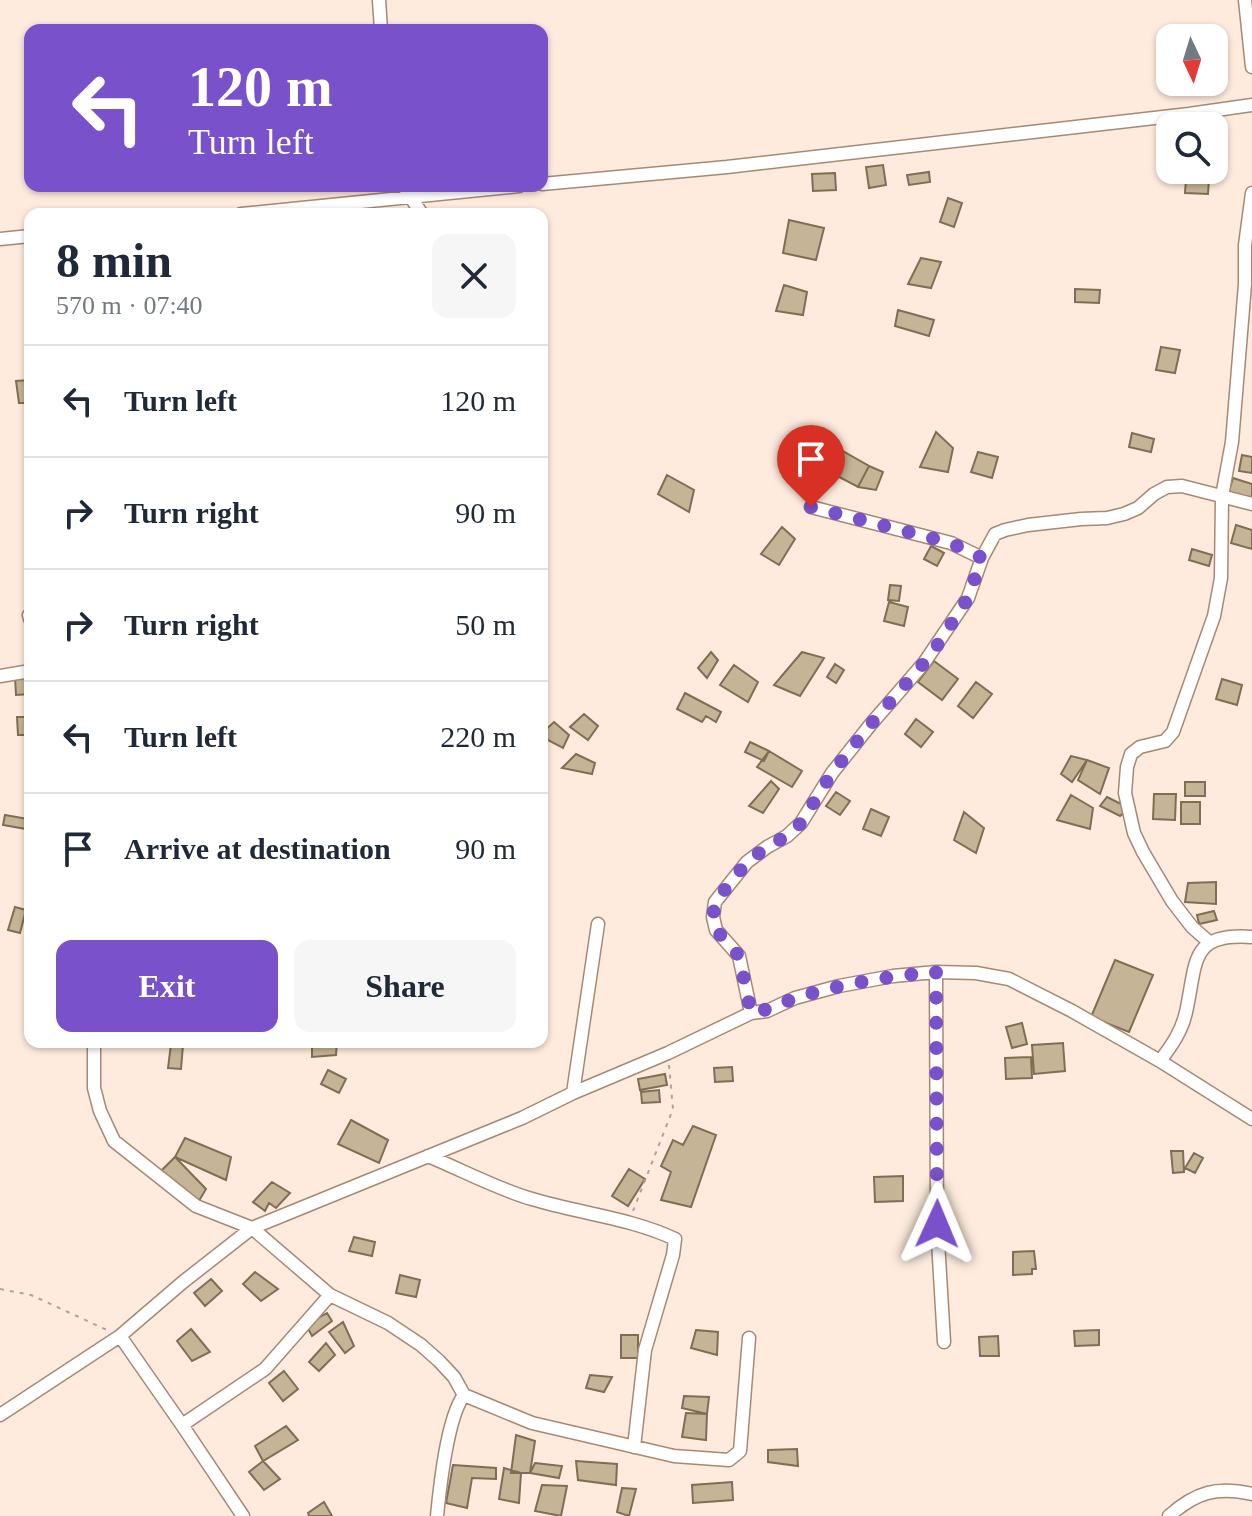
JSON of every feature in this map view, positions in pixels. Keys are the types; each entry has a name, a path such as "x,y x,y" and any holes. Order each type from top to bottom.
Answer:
{"street":[{"path":"379,0 381,24"},
{"path":"1245,0 1252,67"},
{"path":"548,183 727,167 1252,105"},
{"path":"284,208 400,192"},
{"path":"1209,942 1192,927 1172,901 1143,852 1134,833 1125,782 1131,754 1140,747 1165,741 1173,732 1214,616 1221,578 1222,496 1234,428 1245,245 1252,193"},
{"path":"0,239 24,237"},
{"path":"751,1013 739,956 716,930 713,917 715,902 747,862 801,823 832,773 924,663 968,598 982,558 995,534 1028,525 1124,514 1167,487 1182,486 1252,504"},
{"path":"811,507 951,543 982,558"},
{"path":"0,676 24,672"},
{"path":"573,1093 598,924"},
{"path":"1160,1061 1178,1036 1198,957 1209,942 1236,936 1252,937"},
{"path":"936,972 937,1224 944,1342"},
{"path":"0,1415 120,1336 252,1228 522,1118 751,1013 767,1011 795,998 839,986 936,972 976,973 1009,979 1160,1061 1252,1119"},
{"path":"94,1048 94,1088 100,1111 114,1141 196,1206 252,1228 330,1295 388,1323 421,1345 454,1377 464,1395 532,1423 674,1456 729,1460 740,1451 749,1338"},
{"path":"428,1156 529,1198 628,1223 675,1239 645,1350 634,1447"},
{"path":"182,1425 265,1369 330,1295"},
{"path":"120,1336 243,1516"},
{"path":"437,1516 448,1440 464,1395"},
{"path":"1169,1516 1199,1495 1231,1489 1252,1494"}],"path":[{"path":"628,1223 673,1109 668,1053"},
{"path":"0,1289 31,1295 120,1336"}],"building":[{"path":"883,165 886,185 869,188 866,167"},
{"path":"929,172 930,182 909,185 907,175"},
{"path":"835,173 836,190 813,191 812,174"},
{"path":"1186,184 1209,184 1208,194 1185,193"},
{"path":"948,198 962,203 954,227 940,222"},
{"path":"789,220 824,228 816,260 783,253"},
{"path":"921,258 941,262 931,288 908,284"},
{"path":"784,285 807,292 803,315 776,311"},
{"path":"1075,289 1100,290 1099,303 1075,302"},
{"path":"898,310 934,320 929,336 895,326"},
{"path":"1161,347 1180,350 1175,373 1156,370"},
{"path":"24,380 24,403 19,403 16,381"},
{"path":"936,432 953,448 948,472 920,467"},
{"path":"1132,433 1154,439 1151,452 1129,447"},
{"path":"841,450 869,466 858,487 828,471"},
{"path":"978,452 998,457 992,478 971,472"},
{"path":"1242,455 1252,457 1252,473 1239,471"},
{"path":"869,466 883,472 876,490 858,487"},
{"path":"667,475 694,490 689,512 658,494"},
{"path":"1233,478 1252,484 1252,501 1228,494"},
{"path":"1236,525 1252,530 1252,549 1231,543"},
{"path":"782,527 795,539 779,565 761,554"},
{"path":"931,546 944,553 937,566 924,559"},
{"path":"1192,549 1212,555 1209,566 1189,560"},
{"path":"890,585 901,586 899,601 888,600"},
{"path":"889,602 908,607 904,626 884,621"},
{"path":"711,652 718,660 707,678 698,668"},
{"path":"802,652 824,658 800,696 774,685"},
{"path":"934,661 958,679 942,700 918,682"},
{"path":"835,664 844,670 836,683 827,677"},
{"path":"734,665 758,682 748,702 720,685"},
{"path":"24,676 24,694 16,695 15,677"},
{"path":"1222,679 1242,685 1237,705 1216,699"},
{"path":"976,682 992,694 973,718 958,706"},
{"path":"685,693 721,712 716,722 706,716 702,722 677,709"},
{"path":"584,714 598,726 588,740 570,727"},
{"path":"17,717 24,717 24,735 18,735"},
{"path":"916,719 933,732 921,747 905,734"},
{"path":"554,722 569,735 563,748 548,740 548,728"},
{"path":"750,742 769,751 764,761 745,752"},
{"path":"769,751 802,771 792,787 757,767"},
{"path":"576,754 595,763 592,774 562,768"},
{"path":"1071,756 1087,760 1072,782 1061,774"},
{"path":"1087,760 1109,768 1100,794 1078,780"},
{"path":"771,781 779,789 763,813 749,806"},
{"path":"1185,782 1205,782 1205,796 1185,796"},
{"path":"836,792 850,801 840,815 826,806"},
{"path":"1154,794 1176,794 1175,820 1153,819"},
{"path":"1071,795 1093,808 1090,829 1057,820"},
{"path":"1107,797 1129,808 1120,816 1100,806"},
{"path":"1181,802 1200,802 1200,824 1181,824"},
{"path":"871,809 889,817 881,836 863,829"},
{"path":"964,812 984,828 976,853 954,840"},
{"path":"5,815 24,818 24,829 3,825"},
{"path":"1216,882 1216,904 1185,902 1188,883"},
{"path":"15,907 24,909 20,933 8,930"},
{"path":"1214,911 1217,920 1199,924 1197,915"},
{"path":"1115,960 1153,975 1129,1032 1091,1017"},
{"path":"1022,1023 1027,1044 1012,1048 1006,1027"},
{"path":"1063,1043 1065,1071 1034,1074 1032,1045"},
{"path":"170,1048 183,1048 181,1069 168,1068"},
{"path":"312,1048 337,1048 336,1055 312,1057"},
{"path":"1031,1057 1032,1078 1006,1079 1005,1058"},
{"path":"732,1067 733,1081 715,1082 714,1068"},
{"path":"328,1070 346,1079 339,1093 321,1084"},
{"path":"665,1074 667,1085 640,1090 638,1079"},
{"path":"659,1090 660,1102 642,1103 641,1092"},
{"path":"351,1120 388,1140 379,1163 338,1144"},
{"path":"693,1126 716,1135 691,1207 661,1200 671,1172 661,1166 673,1140 683,1145"},
{"path":"185,1138 231,1157 226,1180 175,1157"},
{"path":"1171,1151 1183,1151 1184,1172 1173,1173"},
{"path":"1194,1153 1203,1158 1195,1173 1185,1168"},
{"path":"175,1157 206,1189 196,1206 157,1175"},
{"path":"629,1169 645,1179 628,1206 612,1196"},
{"path":"903,1176 903,1201 875,1202 874,1177"},
{"path":"272,1182 290,1193 276,1208 269,1203 265,1211 253,1202"},
{"path":"354,1237 375,1242 372,1256 349,1251"},
{"path":"1034,1251 1036,1269 1032,1269 1032,1274 1013,1275 1013,1252"},
{"path":"255,1272 278,1289 261,1301 243,1284"},
{"path":"400,1275 420,1280 416,1297 396,1293"},
{"path":"211,1279 222,1291 205,1306 194,1293"},
{"path":"327,1313 332,1321 312,1336 306,1325"},
{"path":"343,1322 354,1346 345,1353 329,1332"},
{"path":"191,1329 210,1352 192,1361 177,1341"},
{"path":"696,1330 718,1332 717,1355 691,1348"},
{"path":"1099,1330 1099,1345 1075,1346 1074,1331"},
{"path":"621,1335 638,1335 638,1358 621,1358"},
{"path":"998,1336 999,1356 980,1356 979,1337"},
{"path":"326,1343 335,1355 319,1371 309,1362"},
{"path":"284,1371 298,1389 283,1401 269,1383"},
{"path":"590,1375 612,1377 604,1392 586,1388"},
{"path":"684,1396 709,1397 707,1414 682,1408"},
{"path":"686,1413 707,1414 706,1440 682,1437"},
{"path":"286,1426 298,1440 263,1461 255,1446"},
{"path":"516,1435 535,1441 530,1473 511,1473"},
{"path":"797,1449 798,1466 768,1462 768,1450"},
{"path":"263,1461 280,1479 264,1490 249,1472"},
{"path":"576,1461 617,1464 616,1485 578,1480"},
{"path":"535,1463 562,1466 559,1478 530,1473"},
{"path":"453,1465 496,1468 496,1479 472,1478 467,1508 446,1503"},
{"path":"504,1468 521,1473 519,1503 499,1499"},
{"path":"732,1482 733,1500 693,1503 692,1485"},
{"path":"542,1485 567,1486 561,1516 535,1511"},
{"path":"622,1488 636,1489 629,1516 617,1512"},
{"path":"324,1502 332,1516 309,1516 308,1513"}],"route":[{"path":"811,507 951,543 982,558 968,598 939,643 832,773 801,823 747,862 729,882 715,902 713,917 716,930 739,956 751,1013 767,1011 795,998 839,986 936,972 937,1224"}]}
